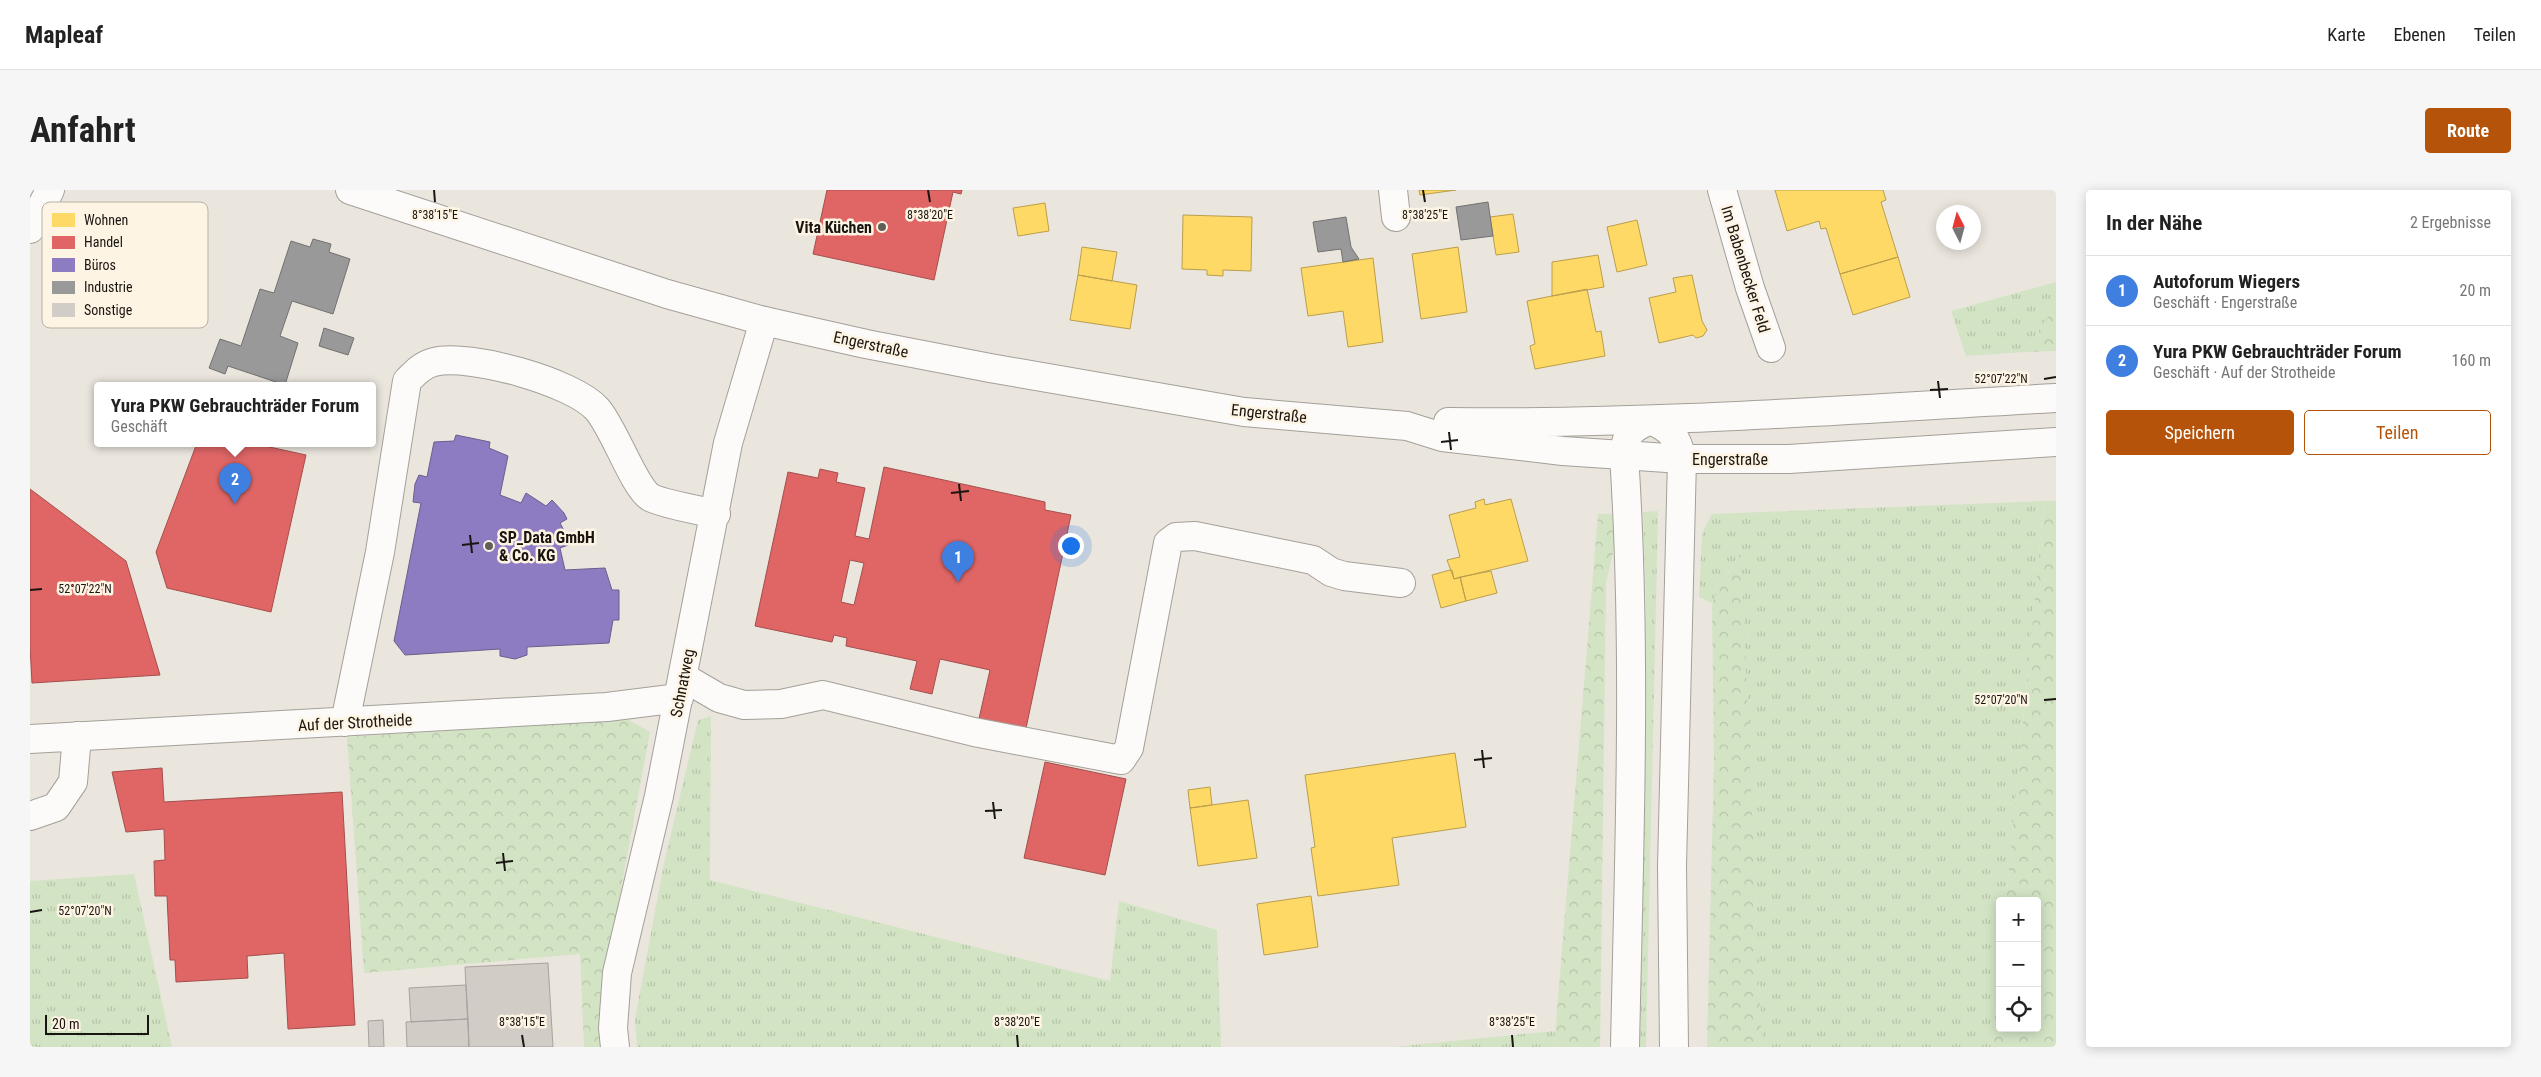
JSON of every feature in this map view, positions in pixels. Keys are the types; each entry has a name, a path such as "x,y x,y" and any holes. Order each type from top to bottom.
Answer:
{"main road":[{"path":"44,202 50,190"},
{"name":"Engerstraße","path":"350,190 667,294 764,321 866,344 990,368 1244,412 1407,426 1441,422 1528,423 1650,420 2056,398"},
{"path":"1393,190 1396,217"},
{"name":"Im Babenbecker Feld","path":"1722,190 1750,288 1771,348"},
{"path":"30,229 42,206"},
{"name":"Schnatweg","path":"614,1047 612,1028 617,973 649,840 681,688 716,514 728,443 764,321"},
{"path":"345,722 380,552 407,381 419,369 434,362 459,360 508,367 566,389 597,408 649,497 716,514"},
{"path":"1625,1047 1632,680 1624,456 1625,441 1632,428 1650,420 1667,427 1678,443 1682,459 1672,866 1674,1047"},
{"name":"Engerstraße","path":"1407,426 1442,437 1563,451 1682,459 1789,459 2056,442"},
{"path":"681,688 744,705 781,704 823,695 974,732 1121,760 1128,748 1168,543 1176,537 1204,538 1313,560 1331,572 1344,576 1401,583"},
{"name":"Auf der Strotheide","path":"30,739 607,707 681,688"},
{"path":"30,816 56,807 73,782 77,736"}],"green space":[{"path":"2056,282 2056,305 2024,352 1966,356 1951,311"},
{"path":"2056,305 2056,351 2024,352"},
{"path":"2044,501 2006,897 1996,897 1996,1008 1992,1047 1762,1047 1740,552 1712,603 1699,597 1702,533 1712,514"},
{"path":"2044,501 2056,501 2056,1047 1992,1047 1996,1008 1996,1032 2041,1032 2041,897 2006,897"},
{"path":"1658,511 1646,1047 1640,1047 1646,603 1643,512"},
{"path":"1598,514 1612,514 1617,537 1606,582 1600,1047 1554,1047"},
{"path":"1741,551 1762,1047 1707,1047 1714,763 1712,603"},
{"path":"711,716 710,880 1110,981 1119,901 1217,930 1221,1047 637,1047 635,1019 664,863 698,720"},
{"path":"627,719 650,732 622,883 602,1022 604,1047 584,1047 580,954 364,973 347,737"},
{"path":"134,874 172,1047 30,1047 30,881"},
{"path":"1555,1031 1554,1047 1393,1047"}],"building: Wohnen":[{"path":"1419,190 1456,190 1420,195"},
{"path":"1775,190 1883,190 1886,200 1881,202 1898,257 1840,274 1826,228 1821,229 1819,221 1787,231"},
{"path":"1045,203 1049,231 1018,236 1013,208"},
{"path":"1513,214 1519,252 1496,255 1490,217"},
{"path":"1183,215 1252,217 1251,271 1223,270 1223,276 1207,275 1207,270 1182,269"},
{"path":"1637,220 1647,265 1617,272 1607,227"},
{"path":"1082,247 1117,252 1112,281 1078,275"},
{"path":"1458,247 1467,312 1421,319 1412,254"},
{"path":"1598,255 1604,287 1552,296 1552,262"},
{"path":"1898,257 1910,297 1853,315 1840,274"},
{"path":"1373,258 1383,342 1348,347 1343,311 1308,316 1301,268"},
{"path":"1078,275 1137,285 1130,329 1070,320"},
{"path":"1692,275 1702,321 1707,330 1703,336 1696,338 1693,335 1659,343 1649,298 1676,292 1673,278"},
{"path":"1587,289 1596,332 1601,331 1605,356 1535,369 1530,346 1535,344 1527,301"},
{"path":"1484,499 1485,505 1511,499 1528,561 1454,579 1447,560 1460,557 1449,515 1476,508 1475,502"},
{"path":"1452,570 1454,579 1460,577 1466,601 1441,608 1432,575"},
{"path":"1491,571 1497,593 1466,601 1460,577"},
{"path":"1455,753 1466,827 1392,838 1399,885 1318,896 1311,848 1315,847 1305,775"},
{"path":"1210,787 1212,805 1190,808 1188,790"},
{"path":"1248,800 1257,858 1198,866 1190,808"},
{"path":"1311,896 1318,947 1264,955 1257,904"}],"building: Handel":[{"name":"Vita Küchen","path":"827,190 962,190 961,194 953,192 934,280 813,254"},
{"path":"195,447 269,447 306,455 271,612 167,588 156,552"},
{"path":"884,467 1045,502 1045,510 1071,515 1025,733 978,723 990,670 940,659 932,694 910,689 917,661 846,646 847,638 834,635 832,642 755,626 788,472 818,478 820,469 838,473 836,482 865,488 855,536 869,539","holes":["850,560 864,563 854,605 841,602"]},
{"path":"30,489 126,561 160,675 32,683 30,646"},
{"path":"1045,762 1126,779 1105,875 1024,858"},
{"path":"162,768 164,802 342,792 355,1025 288,1029 284,953 247,956 248,978 176,982 175,960 170,960 167,896 155,896 154,861 165,860 164,829 126,832 112,772"}],"building: Büros":[{"name":"SP_Data GmbH & Co. KG","path":"456,435 490,442 489,448 508,456 500,495 521,503 526,493 546,506 552,500 564,513 567,519 560,523 571,544 560,548 565,570 605,568 612,590 619,590 619,620 613,620 609,643 527,647 527,655 515,659 500,656 500,649 405,655 394,641 421,503 413,502 415,484 419,475 427,477 434,442 454,441"}],"building: Industrie":[{"path":"1488,202 1493,236 1461,240 1456,207"},
{"path":"1346,217 1351,247 1359,259 1343,262 1341,249 1318,252 1313,222"},
{"path":"313,239 331,244 329,252 350,259 333,314 292,301 280,336 298,343 286,382 276,382 228,366 225,374 209,368 220,339 241,346 260,289 274,293 291,241 310,247"},
{"path":"324,328 354,338 348,355 319,346"}],"building: Sonstige":[{"path":"548,963 553,1047 469,1047 465,967"},
{"path":"466,985 468,1019 411,1022 409,988"},
{"path":"468,1019 469,1047 407,1047 406,1022"},
{"path":"383,1020 384,1047 369,1047 368,1021"}],"place":[{"name":"Vita Küchen","path":"882,227"},
{"name":"Yura PKW Gebrauchträder Forum","path":"235,504"},
{"name":"SP_Data GmbH & Co. KG","path":"489,546"},
{"name":"Autoforum Wiegers","path":"958,582"}]}
